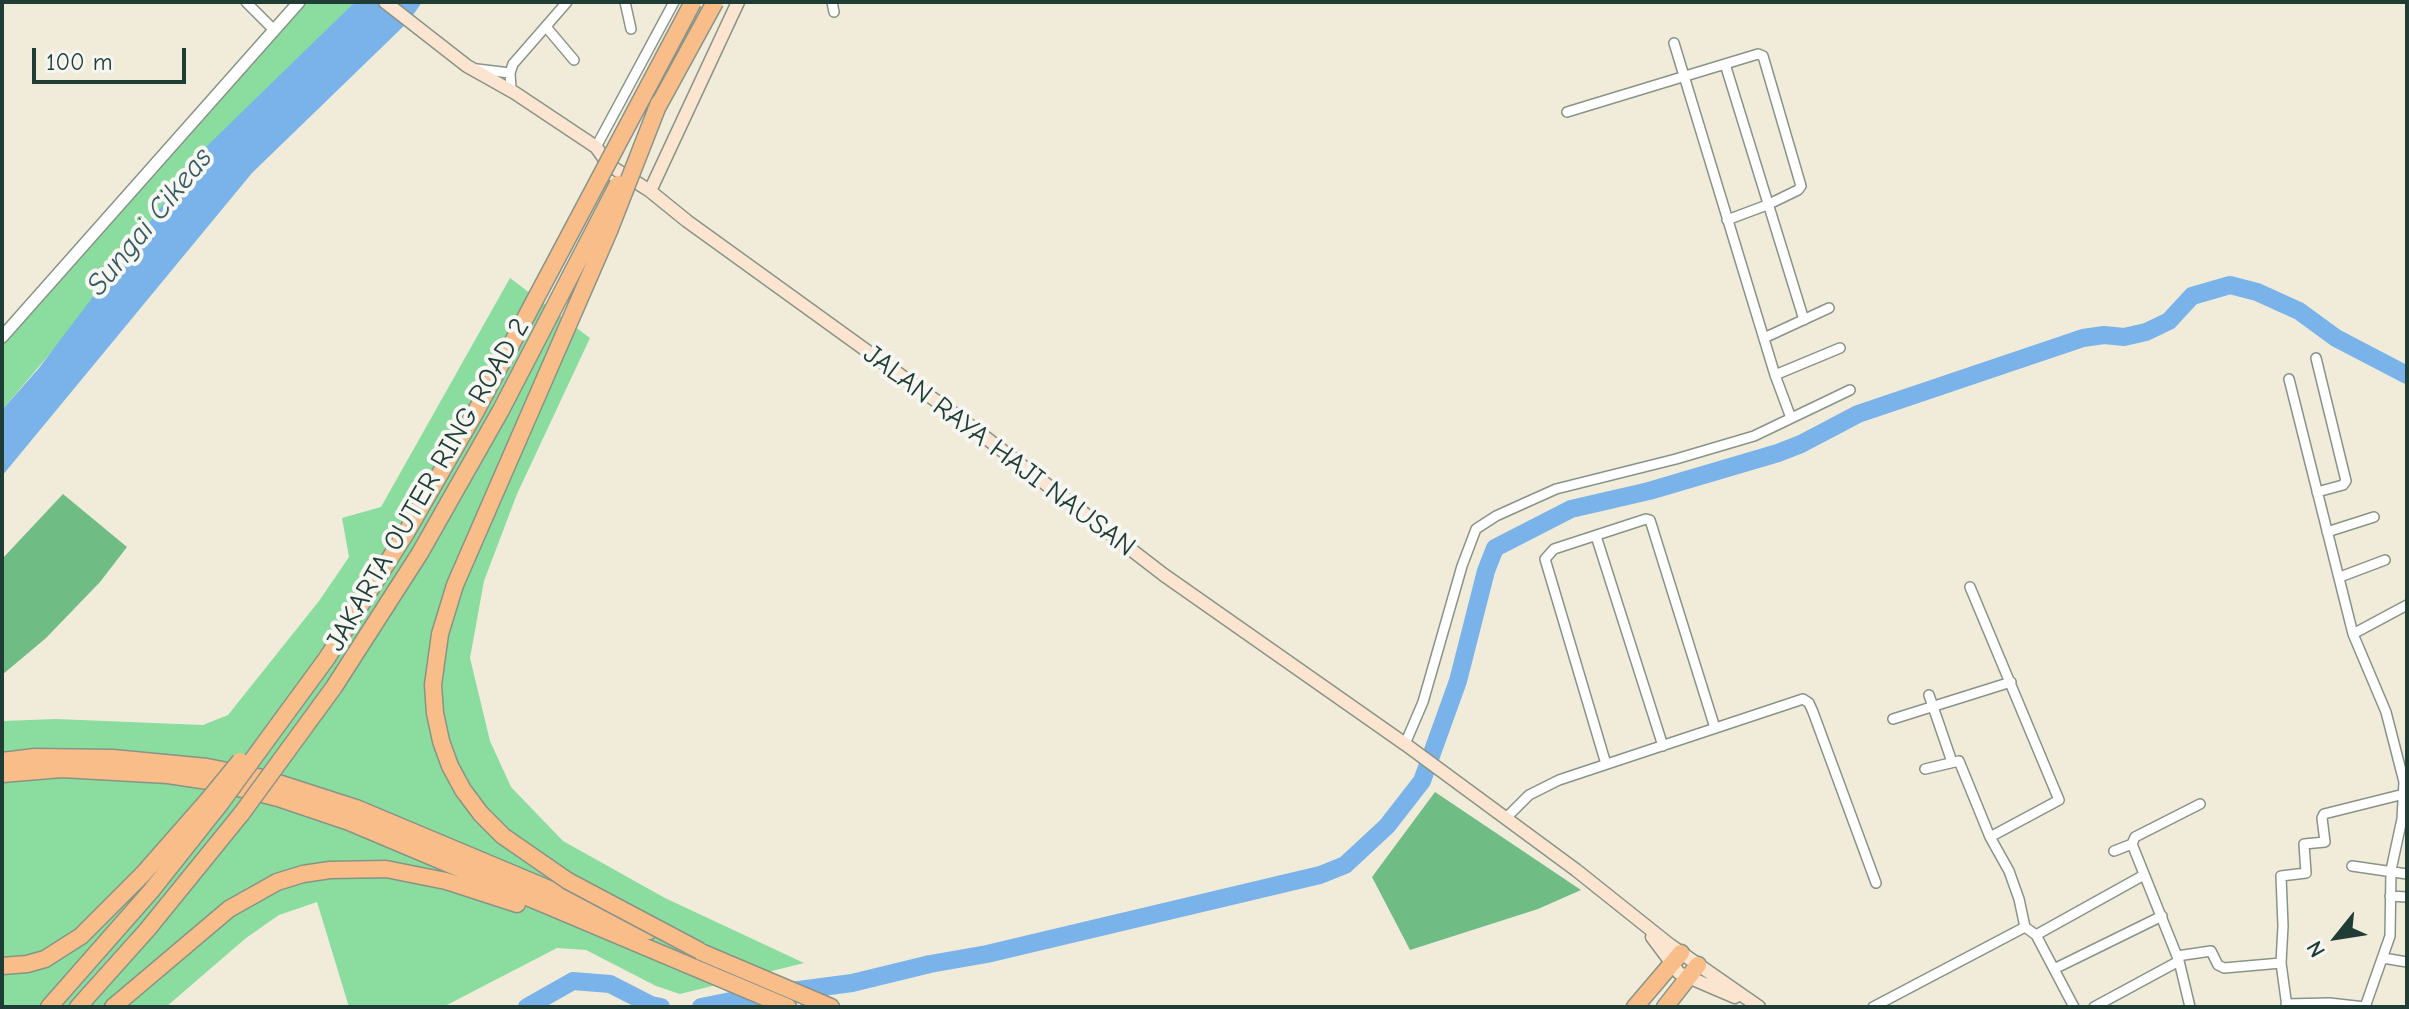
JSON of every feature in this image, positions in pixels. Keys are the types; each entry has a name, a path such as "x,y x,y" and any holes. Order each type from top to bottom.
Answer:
{"highway":[{"name":"JAKARTA OUTER RING ROAD 2","path":"49,1007 123,925 212,815 296,703 375,585 475,413 693,2"},
{"name":"JAKARTA OUTER RING ROAD 2","path":"78,1007 216,847 298,739 378,621 501,410 659,103 715,2"},
{"path":"659,103 609,231 455,585 440,634 433,685 438,727 450,766 481,814 503,836 568,881 700,951"},
{"path":"2,966 45,959 81,936 109,910 268,728 375,585"},
{"path":"2,761 35,757 113,758 207,767 263,778 356,808 831,1007"},
{"path":"2,774 62,769 130,772 215,782 247,790 349,822 788,1007"},
{"path":"113,1007 229,909 277,882 330,870 386,869 418,874 610,933"},
{"path":"1635,1007 1676,958"},
{"path":"1665,1007 1693,971"}],"main road":[{"name":"JALAN RAYA HAJI NAUSAN","path":"385,2 467,66 515,93 596,147 609,165 621,170 964,421 1164,575 1506,818 1615,902 1676,958 1752,1007"},
{"path":"650,191 738,2"},
{"name":"JALAN RAYA HAJI NAUSAN","path":"1693,971 1759,1007"}],"street":[{"path":"246,2 274,30"},
{"path":"2,337 299,2"},
{"path":"515,93 511,88 513,64 567,2"},
{"path":"596,147 674,2"},
{"path":"625,3 631,29"},
{"path":"547,28 574,60"},
{"path":"1674,43 1775,375 1791,418"},
{"path":"1567,112 1758,54 1763,56 1801,183 1798,190 1727,220"},
{"path":"1725,64 1804,320"},
{"path":"467,66 510,73"},
{"path":"1764,338 1829,308"},
{"path":"1775,375 1840,348"},
{"path":"2316,358 2346,481 2343,485 2317,492"},
{"path":"2289,379 2353,634 2386,712 2406,782 2405,806 2391,870 2390,936 2365,1007 2286,1005 2281,963 2281,876 2306,873 2303,846 2325,842 2324,814 2404,794"},
{"path":"1407,747 1476,529 1496,516 1556,489 1754,436 1850,390"},
{"path":"2327,532 2374,517"},
{"path":"1606,764 1545,564 1547,554 1554,549 1650,520 1715,728"},
{"path":"1596,536 1663,746"},
{"path":"2340,577 2385,560"},
{"path":"1970,587 2059,800 1990,837"},
{"path":"2353,634 2407,605"},
{"path":"1893,719 2011,682"},
{"path":"1929,695 1952,762"},
{"path":"1506,818 1539,789 1799,700 1806,701 1813,712 1876,883"},
{"path":"1925,769 1959,761 1990,837 2009,871 2025,927 2036,935 2074,1007"},
{"path":"2190,1007 2178,959 2132,844 2135,837 2200,804"},
{"path":"2114,851 2132,844"},
{"path":"2352,866 2407,874"},
{"path":"2036,935 2144,875"},
{"path":"2390,896 2407,897"},
{"path":"2054,969 2162,916"},
{"path":"1873,1007 2025,927"},
{"path":"2094,1007 2178,959 2206,950 2211,951 2218,965 2224,968 2281,963"},
{"path":"2383,958 2407,962"}],"green space":[{"path":"300,2 355,2 307,51 2,410 2,345"},
{"path":"510,278 590,338 517,494 484,581 470,658 490,741 511,787 563,841 665,898 804,963 680,994 656,986 586,950 557,948 443,1007 349,1007 317,902 279,915 246,938 166,1007 2,1007 2,721 56,719 203,725 228,715 319,601 349,557 342,518 381,507"},
{"path":"63,494 127,547 100,582 46,638 2,675 2,559"},
{"path":"1435,792 1581,890 1538,909 1410,950 1372,877"}],"water":[{"name":"Sungai Cikeas","path":"355,2 422,2 409,21 252,173 2,476 2,410 39,368 208,145"}],"waterway":[{"path":"701,1007 761,995 852,983 987,954 1320,875 1345,865 1387,826 1422,781 1458,681 1486,571 1495,548 1571,509 1649,491 1778,453 1858,414 2083,338 2104,335 2124,337 2146,332 2169,321 2192,296 2230,285 2257,292 2299,311 2336,338 2407,375"},
{"path":"527,1007 573,981 610,984 661,1007"}]}
